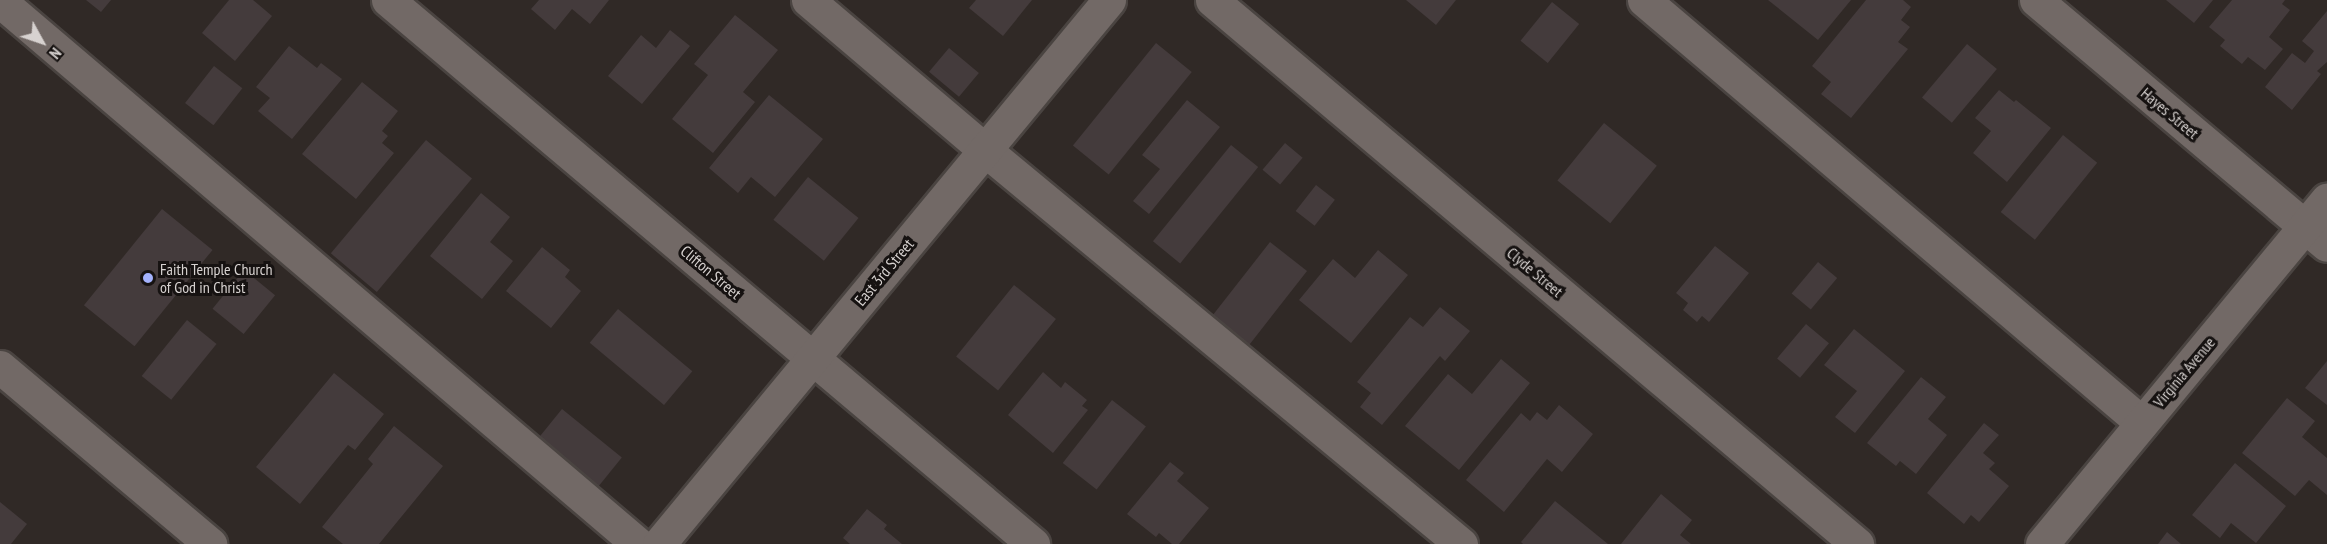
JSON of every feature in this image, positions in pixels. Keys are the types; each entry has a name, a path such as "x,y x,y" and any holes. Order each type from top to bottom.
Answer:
{"street":[{"name":"Clifton Street","path":"388,0 1034,544"},
{"path":"808,0 985,150 1461,544"},
{"name":"East 3rd Street","path":"659,544 1109,0"},
{"name":"Clyde Street","path":"1212,0 1857,544"},
{"path":"1644,0 2142,423"},
{"name":"Hayes Street","path":"2036,0 2316,236"},
{"path":"0,1 638,544"},
{"name":"Virginia Avenue","path":"2042,544 2142,423 2316,236 2327,200"},
{"path":"0,367 210,544"}],"building":[{"path":"86,0 111,0 101,12"},
{"path":"229,0 253,0 272,16 235,61 202,33"},
{"path":"539,0 609,0 590,24 572,9 555,30 531,9"},
{"path":"976,0 1032,0 1003,36 969,8"},
{"path":"1406,0 1456,0 1436,25"},
{"path":"1768,0 1851,0 1818,40"},
{"path":"1866,0 1903,0 1911,7 1901,20 1910,27 1898,42 1908,49 1851,118 1821,94 1831,82 1812,66"},
{"path":"2166,0 2213,0 2194,23"},
{"path":"2232,0 2285,0 2282,4 2290,10 2269,37 2283,49 2265,70 2248,57 2242,64 2220,46 2225,40 2209,27"},
{"path":"1552,2 1579,24 1548,63 1521,41"},
{"path":"2327,11 2327,62 2317,71 2321,74 2292,110 2265,87 2292,53 2305,63 2314,51 2302,41"},
{"path":"735,15 778,50 743,92 755,102 713,153 672,119 708,75 694,64"},
{"path":"670,30 690,46 642,104 608,76 641,35 656,48"},
{"path":"1156,43 1192,72 1109,175 1073,146"},
{"path":"1967,44 1997,69 1952,123 1922,98"},
{"path":"289,46 317,68 321,63 342,79 292,139 258,111 270,98 256,87"},
{"path":"949,48 979,73 959,97 929,72"},
{"path":"214,66 242,88 213,125 185,103"},
{"path":"362,82 398,111 382,131 388,136 382,143 394,153 356,199 302,154"},
{"path":"1999,90 2014,102 2016,100 2051,128 2007,182 1973,153 1991,131 1975,118"},
{"path":"769,95 823,139 775,197 751,177 738,193 709,168"},
{"path":"1187,100 1220,127 1149,214 1133,201 1160,169 1142,155"},
{"path":"1604,123 1657,166 1610,223 1557,181"},
{"path":"2063,135 2097,163 2035,240 2001,212"},
{"path":"426,140 472,179 377,292 331,253"},
{"path":"1285,143 1303,158 1280,185 1263,170"},
{"path":"1231,145 1258,167 1180,263 1153,241"},
{"path":"808,177 859,218 824,261 773,220"},
{"path":"1316,185 1335,200 1315,226 1296,211"},
{"path":"481,193 510,217 490,242 513,261 482,299 430,256"},
{"name":"Faith Temple Church of God in Christ","path":"162,209 213,250 134,346 84,305"},
{"path":"1270,242 1307,271 1249,346 1212,317"},
{"path":"1715,246 1749,273 1709,322 1702,316 1697,322 1683,310 1688,303 1676,293"},
{"path":"542,247 570,270 565,277 581,291 551,328 506,291"},
{"path":"1378,250 1408,275 1351,343 1299,300 1333,259 1355,278"},
{"path":"1818,262 1837,278 1811,309 1792,293"},
{"path":"244,270 275,295 244,334 213,309"},
{"path":"1014,285 1056,319 998,390 956,356"},
{"path":"1440,307 1470,331 1445,361 1440,356 1382,425 1360,407 1371,393 1357,382 1410,317 1423,327"},
{"path":"618,309 692,371 664,405 590,343"},
{"path":"187,320 217,344 171,400 142,376"},
{"path":"1806,324 1829,343 1800,378 1777,358"},
{"path":"1854,329 1905,371 1855,433 1835,417 1857,391 1824,365"},
{"path":"1501,359 1530,383 1459,470 1405,426 1448,374 1472,394"},
{"path":"2327,361 2327,405 2305,388"},
{"path":"1043,372 1061,388 1065,382 1087,400 1082,406 1088,410 1053,453 1008,415"},
{"path":"334,373 384,414 355,450 348,445 300,504 256,467"},
{"path":"1921,377 1946,397 1928,419 1947,435 1916,474 1900,461 1896,466 1867,443"},
{"path":"2287,398 2315,421 2302,437 2327,458 2327,495 2309,480 2295,496 2242,453"},
{"path":"1112,400 1146,426 1097,490 1063,463"},
{"path":"1559,405 1593,434 1562,472 1547,459 1504,512 1466,480 1521,413 1530,421 1537,412 1547,420"},
{"path":"562,409 622,457 592,494 532,446"},
{"path":"1984,423 1999,435 1983,453 1995,463 1989,469 2009,486 1979,522 1971,515 1964,524 1927,493"},
{"path":"394,426 443,466 379,544 343,544 322,527 373,464 368,459"},
{"path":"1170,462 1184,473 1177,481 1209,508 1179,544 1172,544 1159,533 1156,537 1127,514"},
{"path":"2235,463 2286,506 2256,543 2231,523 2220,538 2192,515"},
{"path":"1661,494 1692,520 1680,535 1691,544 1621,544"},
{"path":"1555,501 1608,544 1523,544 1521,542"},
{"path":"0,502 27,524 11,544 0,544"},
{"path":"867,509 887,525 884,529 902,544 850,544 843,538"},
{"path":"2167,532 2181,544 2158,544"}],"place":[{"name":"Faith Temple Church of God in Christ","path":"148,278"}]}
